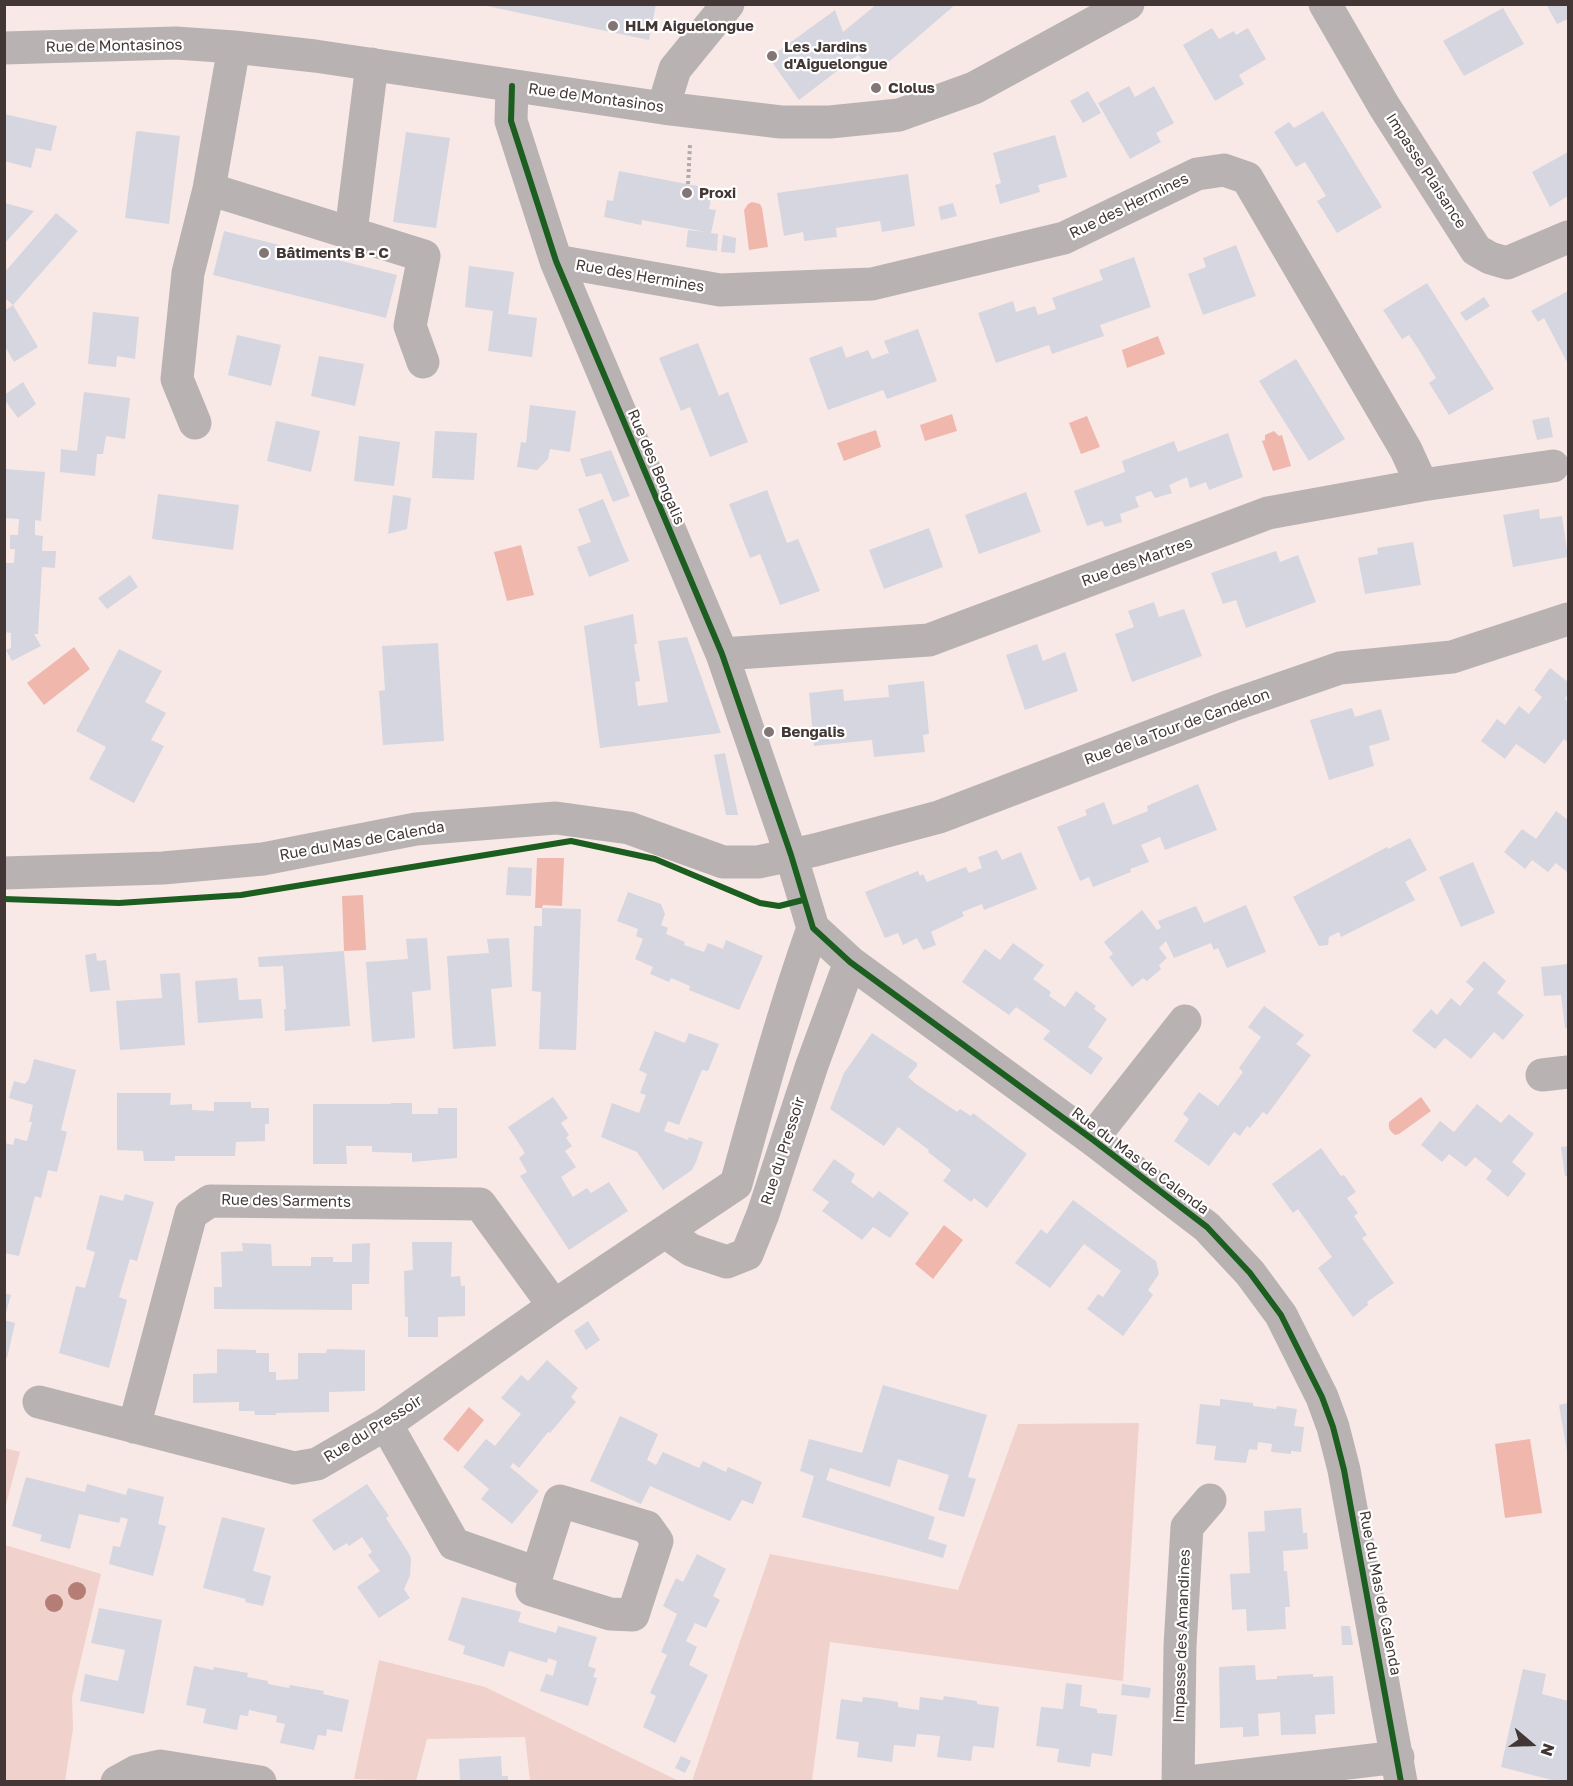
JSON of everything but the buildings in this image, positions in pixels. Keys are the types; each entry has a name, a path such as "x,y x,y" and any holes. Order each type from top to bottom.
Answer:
{"street":[{"name":"Rue de Montasinos","path":"4,48 176,44 234,47 372,64 663,108 781,122 830,122 899,115 974,88 1128,4"},
{"name":"Impasse Plaisance","path":"1324,4 1384,106 1476,250 1490,258 1507,263 1569,237"},
{"path":"663,108 675,69 728,5"},
{"path":"195,423 177,378 188,273 209,189 234,47"},
{"path":"351,232 372,64"},
{"name":"Rue des Bengalis","path":"512,86 511,121 556,261 722,654 791,855"},
{"name":"Rue des Hermines","path":"556,261 720,290 872,284 1064,238 1197,174 1224,170 1247,178 1406,450 1422,485"},
{"path":"209,189 424,256 410,326 423,362"},
{"name":"Rue des Martres","path":"722,654 928,640 1268,513 1422,485 1553,466"},
{"name":"Rue de la Tour de Candelon","path":"791,855 939,817 1230,706 1340,668 1452,657 1569,619"},
{"name":"Rue du Mas de Calenda","path":"4,873 163,868 262,859 416,829 556,818 629,828 723,862 758,862 791,855"},
{"path":"791,855 813,928"},
{"name":"Rue du Mas de Calenda","path":"813,928 850,962 1092,1139 1214,1235 1250,1273 1281,1315 1322,1397 1333,1427 1344,1470 1400,1769"},
{"name":"Rue du Pressoir","path":"39,1402 294,1468 316,1464 386,1424 554,1306 736,1184 766,1076 813,928"},
{"name":"Rue du Pressoir","path":"665,1232 691,1250 727,1262 747,1254 850,962"},
{"name":"Rue du Mas de Calenda","path":"1092,1139 1185,1022"},
{"name":"Rue des Sarments","path":"134,1427 191,1214 210,1201 480,1204 554,1306"},
{"path":"386,1424 454,1544 537,1573"},
{"name":"Impasse des Amandines","path":"1178,1782 1180,1646 1187,1527 1210,1500"},
{"path":"117,1782 137,1771 160,1766 260,1782"},
{"path":"1189,1782 1400,1769"}],"shaded area":[{"path":"752,202 760,204 762,208 768,247 749,250 744,210"},
{"path":"1158,336 1165,354 1127,368 1122,350"},
{"path":"952,414 957,431 925,441 920,425"},
{"path":"1087,416 1100,447 1081,454 1069,423"},
{"path":"876,430 881,447 844,461 837,443"},
{"path":"1274,431 1279,436 1282,435 1291,466 1273,471 1262,441 1265,440 1265,435"},
{"path":"521,545 534,595 507,601 494,552"},
{"path":"74,647 90,669 44,705 27,683"},
{"path":"537,858 564,858 562,906 543,905 542,908 535,908"},
{"path":"363,895 366,950 344,951 342,896"},
{"path":"1421,1097 1431,1111 1395,1135 1390,1130 1389,1122"},
{"path":"944,1225 963,1240 933,1279 915,1264"},
{"path":"469,1407 484,1420 458,1452 443,1439"},
{"path":"1139,1423 1123,1681 830,1642 812,1781 692,1781 770,1554 958,1590 1018,1424"},
{"path":"1530,1439 1542,1513 1505,1518 1495,1444"},
{"path":"4,1448 20,1452 5,1508"},
{"path":"5,1545 101,1574 72,1697 73,1729 65,1781 5,1781"},
{"path":"379,1660 485,1687 679,1781 530,1781 525,1737 427,1739 416,1781 354,1779"}],"cycle path":[{"path":"512,86 511,121 556,261 722,654 791,855 813,928 850,962 1092,1139 1207,1227 1250,1273 1281,1315 1322,1397 1333,1427 1344,1470 1401,1782"},
{"path":"4,899 119,903 241,895 571,841 655,859 760,903 779,906 803,900"}],"place":[{"name":"HLM Aiguelongue","path":"613,26"},
{"name":"Les Jardins d'Aiguelongue","path":"772,56"},
{"name":"Clolus","path":"876,88"},
{"name":"Proxi","path":"687,193"},
{"name":"Bâtiments B - C","path":"264,253"},
{"name":"Bengalis","path":"769,732"}]}
